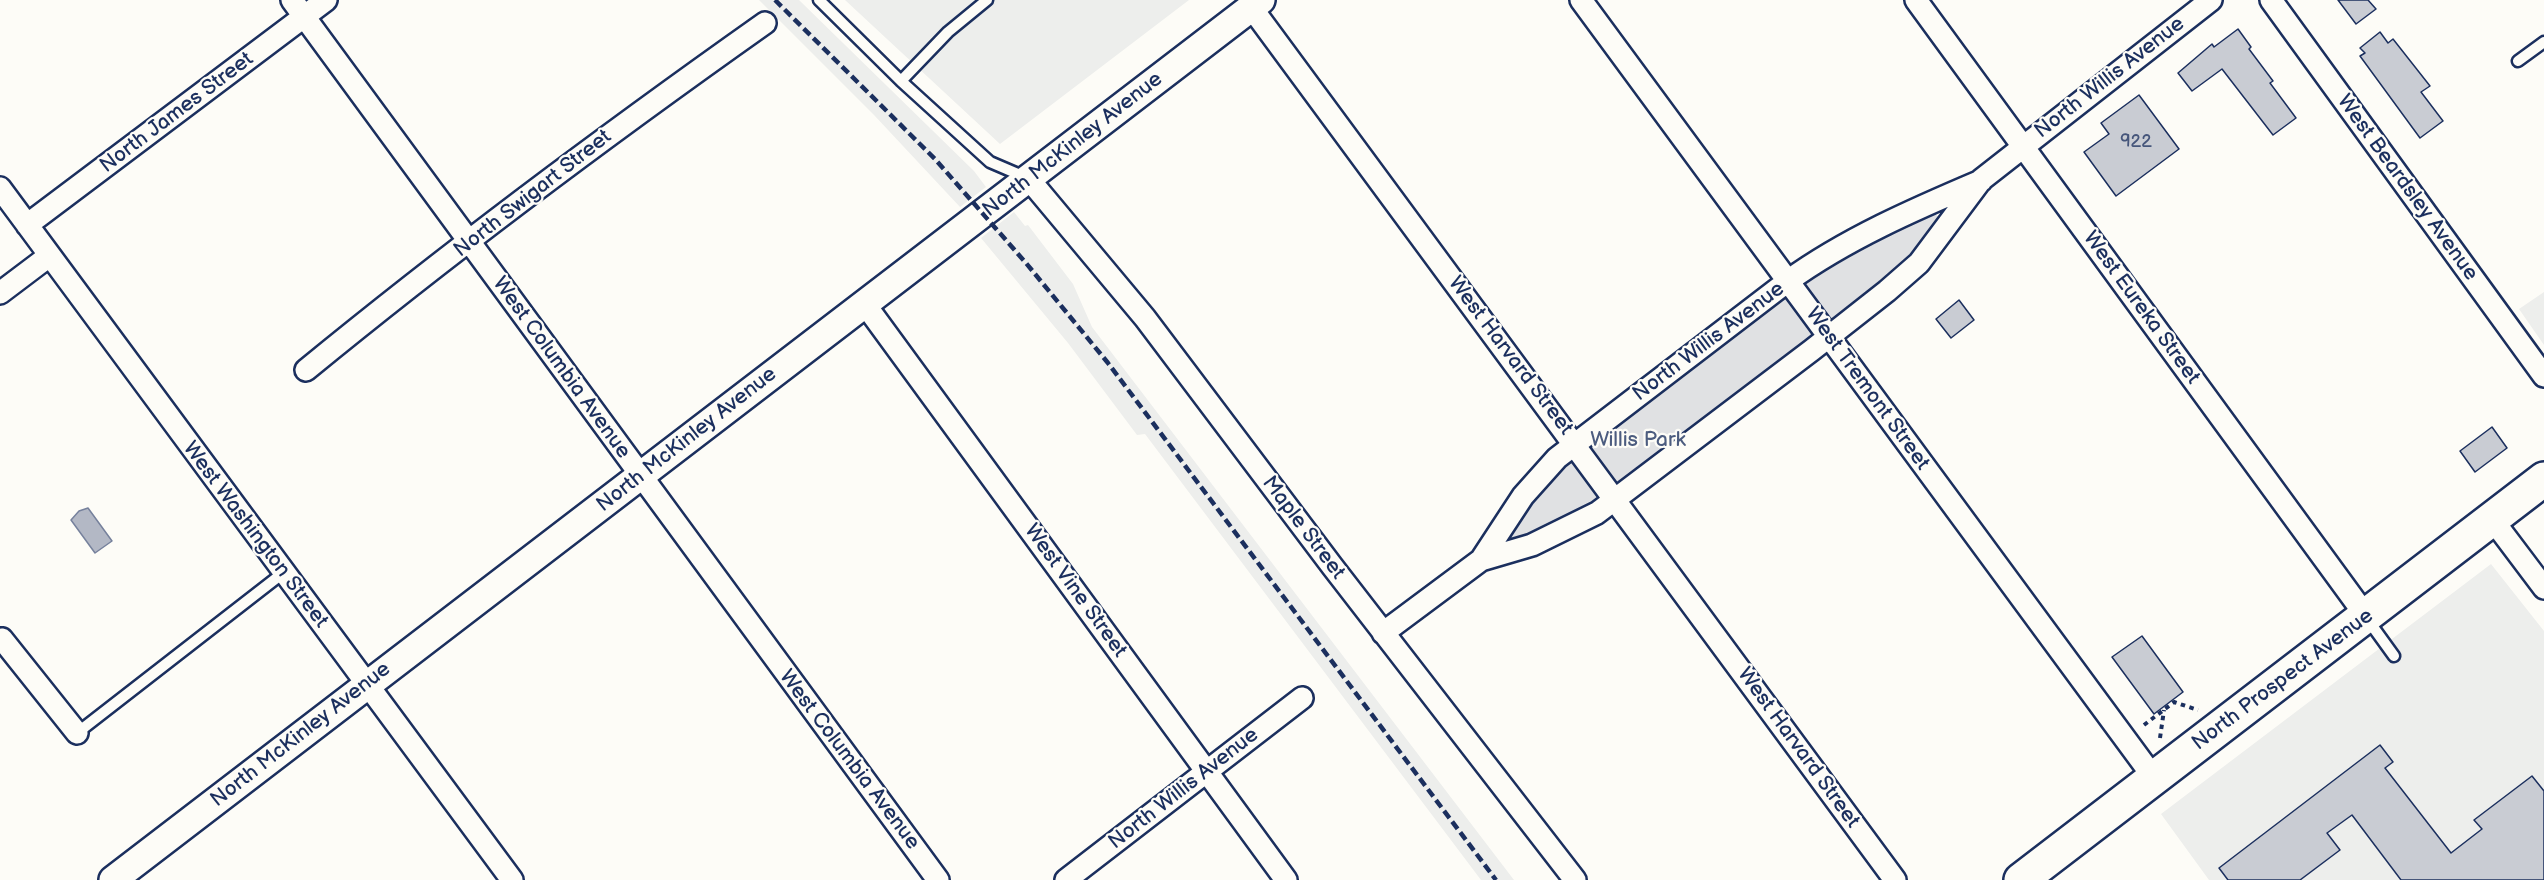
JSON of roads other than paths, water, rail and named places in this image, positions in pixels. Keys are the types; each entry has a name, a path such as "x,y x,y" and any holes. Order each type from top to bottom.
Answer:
{"main road":[{"name":"North Prospect Avenue","path":"2021,880 2544,479"}],"street":[{"name":"North James Street","path":"27,225 298,8 326,0"},
{"name":"West Tremont Street","path":"1581,0 2154,778"},
{"name":"West Eureka Street","path":"1916,0 2366,616"},
{"name":"North Willis Avenue","path":"1383,633 1481,560 1532,545 1597,513 1829,337 1919,263 1981,180 2211,0"},
{"name":"West Beardsley Avenue","path":"2271,0 2544,376"},
{"name":"North McKinley Avenue","path":"113,880 1256,4"},
{"name":"West Harvard Street","path":"1256,4 1615,500 1895,880"},
{"name":"West Columbia Avenue","path":"298,8 938,880"},
{"name":"North Swigart Street","path":"306,370 493,220 765,23"},
{"name":"Maple Street","path":"1028,178 1145,318 1383,633 1575,880"},
{"name":"North Willis Avenue","path":"1481,560 1502,526 1539,477 1557,458 1788,281 1808,267 1924,205 1981,180"},
{"name":"West Washington Street","path":"0,188 512,880"},
{"path":"0,293 50,256"},
{"name":"West Vine Street","path":"864,303 1286,880"},
{"path":"2492,519 2537,567 2544,588"},
{"path":"1,639 77,733"},
{"name":"North Willis Avenue","path":"1066,880 1302,698"}],"lane":[{"path":"819,0 901,81 990,162 1028,178"},
{"path":"901,81 948,32 987,0"},
{"path":"2518,61 2544,42"},
{"path":"77,733 283,573"},
{"path":"2366,616 2394,656"}],"railway":[{"path":"775,0 935,159 1026,263 1108,363 1496,880"}],"park label":[{"name":"Willis Park","path":"1638,441"}]}
